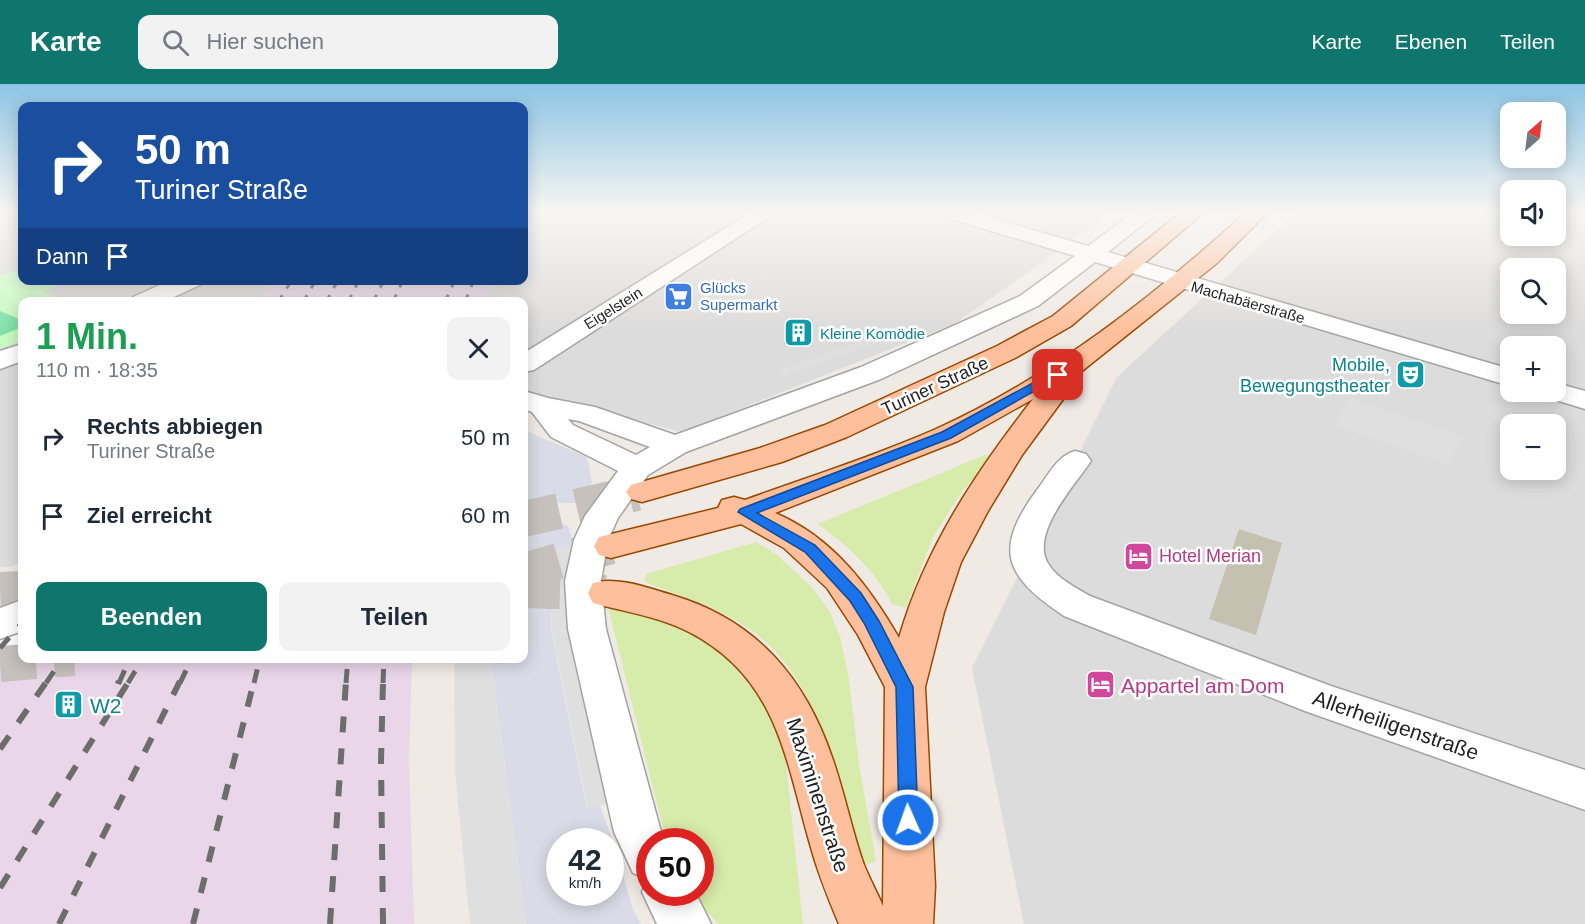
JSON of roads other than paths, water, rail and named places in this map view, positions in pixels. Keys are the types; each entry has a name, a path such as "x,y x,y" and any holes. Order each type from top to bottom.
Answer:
{"main road":[{"name":"Turiner Straße","path":"647,482 771,455 836,431 906,400 1062,321 1147,252"},
{"path":"606,531 745,512 947,435 1073,366 1179,282 1213,252"},
{"path":"907,924 910,886 904,687 925,612 943,562 1008,452 1073,366"},
{"path":"647,482 692,493 745,512 810,548 836,574 871,621 904,687"},
{"name":"Maximinenstraße","path":"606,593 669,607 702,620 732,639 758,663 783,696 805,744 840,865 865,924"}],"street":[{"name":"Eigelstein","path":"528,361 702,252"},
{"name":"Machabäerstraße","path":"1079,252 1500,375"},
{"name":"Turiner Straße","path":"606,531 675,445 778,409 963,333 1029,301 1092,252"},
{"path":"153,297 181,285"},
{"path":"0,361 18,354"},
{"path":"1566,394 1585,400"},
{"path":"533,403 585,413 675,445"},
{"path":"533,403 562,431 647,482"},
{"name":"Allerheiligenstraße","path":"1075,461 1035,516 1024,544 1029,565 1051,592 1077,606 1320,699 1585,790"},
{"path":"606,531 591,540 583,581 587,629 637,828"},
{"path":"0,625 18,616"},
{"path":"675,906 685,924"}],"tunnel":[{"path":"528,518 637,493"},
{"path":"528,570 611,546"},
{"path":"0,590 18,589"},
{"path":"528,590 606,593"},
{"path":"0,664 18,663"}],"railway":[{"path":"281,297 289,285"},
{"path":"306,297 313,285"},
{"path":"329,297 335,285"},
{"path":"350,297 356,285"},
{"path":"376,297 382,285"},
{"path":"395,297 401,285"},
{"path":"447,297 453,285"},
{"path":"467,297 472,285"},
{"path":"0,648 18,628"},
{"path":"46,683 60,663"},
{"path":"119,683 128,663"},
{"path":"128,683 140,663"},
{"path":"180,683 190,663"},
{"path":"254,683 259,663"},
{"path":"346,683 348,663"},
{"path":"383,683 384,663"},
{"path":"0,749 47,681"},
{"path":"0,888 129,681"},
{"path":"59,924 180,681"},
{"path":"193,924 254,681"},
{"path":"330,924 346,681"},
{"path":"383,681 381,761 383,924"}],"place":[{"name":"Glücks Supermarkt","path":"679,296"},
{"name":"Kleine Komödie","path":"799,333"},
{"name":"Mobile, Bewegungstheater","path":"1411,375"},
{"name":"Hotel Merian","path":"1138,556"},
{"name":"Appartel am Dom","path":"1100,685"},
{"name":"W2","path":"69,705"}]}
